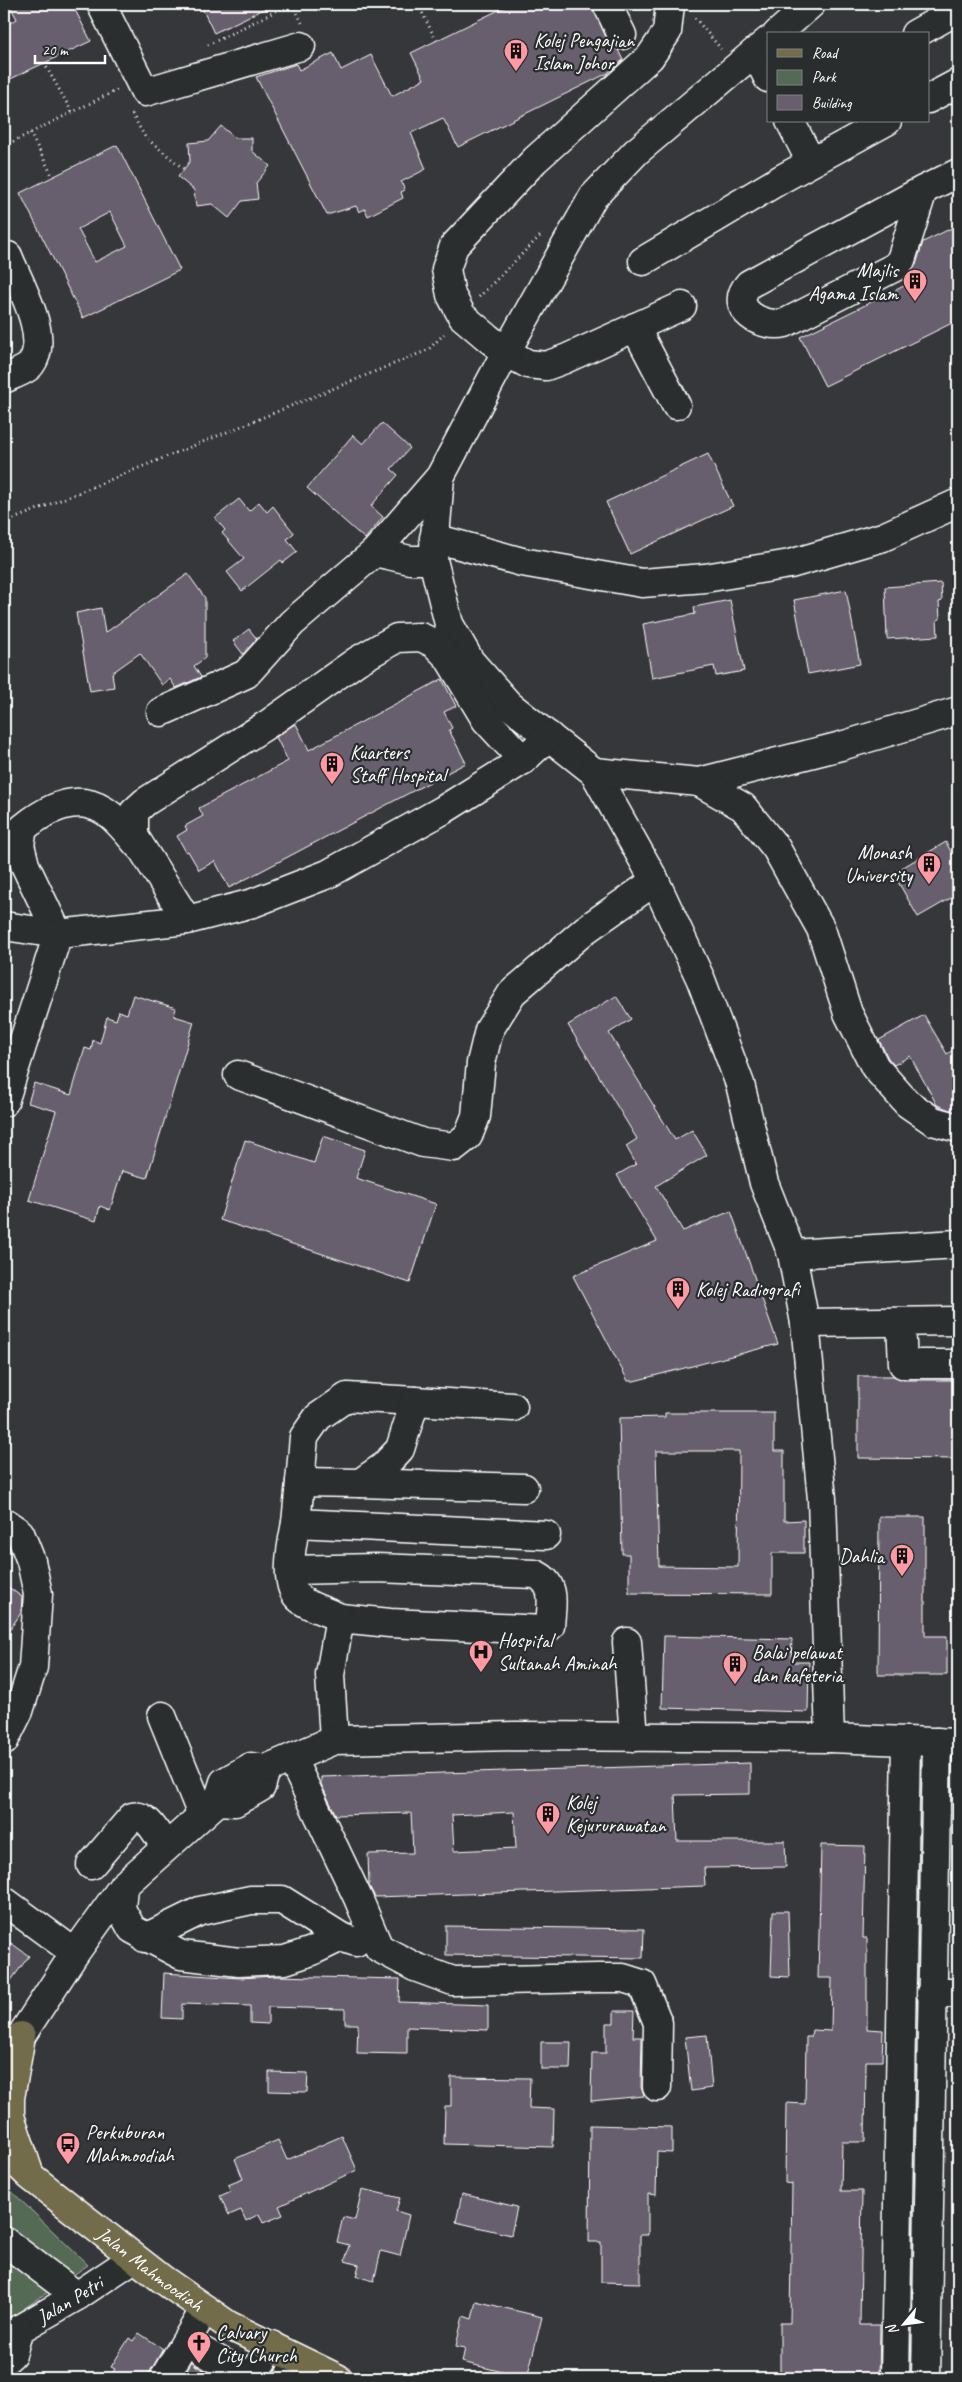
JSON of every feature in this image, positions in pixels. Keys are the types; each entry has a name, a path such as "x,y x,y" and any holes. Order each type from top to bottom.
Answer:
{"main road":[{"path":"10,2043 10,2116 30,2176"},
{"name":"Jalan Mahmoodiah","path":"4,2151 30,2176 134,2258 228,2325 271,2345 293,2369 337,2378"}],"street":[{"path":"101,4 145,92 302,46"},
{"path":"606,4 622,35"},
{"path":"670,4 667,32 650,56 535,160 454,246 446,269 451,296 462,316 506,352 528,364 546,366 682,306"},
{"path":"779,32 802,8"},
{"path":"919,32 958,10"},
{"path":"161,712 246,674 292,623 375,552 440,477 506,352 593,197 636,152 762,47 767,73"},
{"path":"930,98 958,83"},
{"path":"791,122 811,162"},
{"path":"643,261 811,162 846,131 883,122"},
{"path":"923,190 901,260 895,267 785,324 771,324 745,312 741,302 742,292 749,284 923,190 958,173"},
{"path":"4,379 30,366 38,350 37,328 8,256"},
{"path":"635,327 676,405"},
{"path":"440,477 434,549 450,624 470,661 509,705 594,772 655,881 702,980 740,1084 764,1183 792,1254 805,1323 822,1499 830,1738"},
{"path":"375,552 410,560 434,549 642,583 705,578 790,564 883,537 958,503"},
{"path":"187,920 134,836 134,812 145,802 271,722 357,661 397,638 421,637 435,644 448,657 486,720 523,760"},
{"path":"594,772 699,782 841,746 958,711"},
{"path":"4,926 58,934 187,920 253,903 328,874 443,810 523,760 549,736"},
{"path":"699,782 744,807 776,848 821,929 848,1013 875,1067 907,1103 933,1121 958,1128"},
{"path":"4,1102 58,934 25,864 20,846 23,828 53,808 67,803 88,804 104,810 143,850"},
{"path":"238,1075 423,1143 454,1147 468,1136 476,1116 481,1063 489,1030 512,993 585,930 655,881"},
{"path":"792,1254 958,1244"},
{"path":"901,1322 903,1364 958,1364"},
{"path":"805,1323 958,1322"},
{"path":"291,1570 376,1568 535,1574 548,1583 551,1589 550,1626 544,1630 390,1623 340,1618 300,1600 291,1590 291,1570 291,1550 296,1523 304,1437 318,1417 346,1398 513,1407"},
{"path":"360,1483 383,1467 400,1449 416,1401"},
{"path":"300,1482 524,1488"},
{"path":"4,1522 20,1533 31,1561 38,1594 34,1667 19,1711 4,1741"},
{"path":"296,1523 546,1535"},
{"path":"334,1740 330,1675 340,1618"},
{"path":"627,1642 634,1737"},
{"path":"162,1716 210,1808"},
{"path":"4,2076 9,2068 10,2043 123,1886 165,1846 210,1808 235,1802 261,1787 266,1769 334,1740 515,1736 830,1738 948,1742 931,1993 926,2378"},
{"path":"895,2378 906,1741"},
{"path":"292,1759 358,1898 379,1948"},
{"path":"91,1865 132,1816 138,1815 146,1819 165,1846"},
{"path":"123,1886 121,1909 132,1929 145,1938 181,1955 239,1962 285,1960 312,1951 341,1937"},
{"path":"145,1938 200,1911 251,1900 282,1900 341,1937 379,1948 415,1966 453,1981 623,1978 642,1984 658,2023 658,2087"},
{"path":"4,1901 75,1953"},
{"path":"931,1993 958,1993"},
{"path":"4,2241 77,2296"},
{"name":"Jalan Petri","path":"12,2334 77,2296 134,2258"},
{"path":"164,2378 205,2309"},
{"path":"4,2361 12,2354 12,2334"},
{"path":"204,2352 245,2375 252,2373 258,2367 271,2345"}],"path":[{"path":"418,4 436,40"},
{"path":"694,17 722,50 715,57"},
{"path":"44,63 72,112"},
{"path":"118,90 122,98"},
{"path":"127,106 145,137 184,169"},
{"path":"30,133 53,177"},
{"path":"476,301 544,232"},
{"path":"4,523 428,350 448,329"}],"green space":[{"path":"4,2184 88,2265 4,2322"}],"building":[{"path":"9,4 72,4 91,41 4,82 4,26 17,19"},
{"path":"200,4 274,4 214,33"},
{"path":"511,4 592,4 608,42 618,50 623,60 608,73 458,147 443,118 411,133 426,169 401,182 405,190 401,192 403,198 368,216 365,209 359,212 356,206 327,215 256,77 296,64 299,70 333,53 341,70 371,55 392,96 424,79 411,53"},
{"path":"221,126 235,138 252,138 252,151 270,166 256,183 258,199 242,201 229,218 212,204 196,206 194,190 178,177 190,161 189,143 208,141"},
{"path":"117,145 180,270 83,318 20,193","holes":["110,212 127,246 95,262 78,229"]},
{"name":"Majlis Agama Islam","path":"958,225 958,320 825,386 800,337 908,284 905,278 916,265 923,242"},
{"path":"382,423 410,448 391,469 398,475 371,506 383,517 365,539 307,488 353,435 363,444"},
{"path":"708,454 733,506 630,554 606,502"},
{"path":"239,499 249,511 259,502 267,512 273,506 294,533 287,539 297,552 283,563 281,560 242,591 227,572 244,559 222,533 225,530 215,518"},
{"path":"188,574 205,598 205,658 194,666 201,677 176,688 170,679 162,685 140,653 112,673 114,687 90,691 76,613 101,608 105,633"},
{"path":"941,583 942,601 939,602 938,636 887,639 885,587"},
{"path":"846,590 860,664 808,674 794,600"},
{"path":"730,600 744,671 716,676 714,666 652,678 643,624 695,614 694,607"},
{"path":"249,629 257,639 243,654 233,641"},
{"name":"Kuarters Staff Hospital","path":"442,679 456,706 444,712 452,728 449,730 466,763 229,888 215,861 199,870 177,836 187,830 185,826 203,816 199,808 288,761 276,737 296,724 309,750"},
{"name":"Monash University","path":"946,842 952,854 958,851 958,894 918,917 893,873"},
{"path":"133,995 176,1008 174,1016 194,1022 147,1178 122,1171 110,1210 100,1206 96,1221 29,1200 56,1111 28,1103 34,1083 71,1095 85,1048 91,1050 93,1040 100,1043 107,1017 116,1020 119,1011 127,1014"},
{"name":"Kolej Radiografi","path":"616,996 631,1019 609,1033 675,1140 692,1130 707,1155 656,1186 683,1231 731,1211 778,1344 634,1381 628,1381 573,1276 657,1241 617,1175 636,1164 626,1146 637,1139 568,1025"},
{"path":"924,1015 947,1054 958,1047 958,1105 950,1110 937,1105 910,1056 894,1065 888,1058 879,1040"},
{"path":"323,1136 365,1150 356,1178 436,1204 410,1283 220,1220 245,1140 314,1163"},
{"path":"858,1376 893,1376 903,1380 958,1380 958,1459 858,1458"},
{"path":"665,1413 774,1413 774,1451 784,1451 784,1521 804,1520 804,1553 772,1553 772,1594 629,1593 629,1554 622,1554 619,1418 665,1417","holes":["656,1451 739,1451 738,1567 659,1566"]},
{"name":"Dahlia","path":"879,1517 925,1517 925,1636 947,1636 947,1675 878,1675"},
{"path":"4,1584 22,1597 21,1613 4,1638"},
{"name":"Balai pelawat dan kafeteria","path":"664,1636 792,1639 791,1662 809,1662 808,1712 662,1708"},
{"name":"Kolej Kejururawatan","path":"750,1763 750,1794 675,1795 677,1841 785,1841 786,1867 704,1868 705,1886 375,1897 369,1886 368,1854 413,1853 411,1813 336,1815 321,1784 321,1777","holes":["514,1812 516,1848 454,1851 452,1815"]},
{"path":"821,1845 865,1846 863,1938 867,1938 867,2029 883,2030 882,2061 866,2061 865,2142 842,2142 841,2191 862,2191 860,2325 880,2325 879,2378 780,2378 780,2323 790,2323 792,2184 785,2183 786,2103 805,2104 806,2037 811,2037 812,2030 831,2031 832,1978 818,1978"},
{"path":"773,1911 788,1911 790,1977 771,1976"},
{"path":"446,1926 644,1929 643,1958 446,1955"},
{"path":"4,1938 29,1956 4,1990"},
{"path":"164,1973 240,1978 275,1976 400,1979 399,2002 488,2005 488,2030 407,2027 407,2054 357,2053 358,2024 345,2024 345,2009 268,2007 268,2024 250,2023 250,2006 182,2004 182,2019 162,2018"},
{"path":"614,2011 634,2011 633,2037 642,2037 641,2087 644,2096 591,2101 592,2053 606,2053 606,2023 614,2023"},
{"path":"707,2035 712,2088 691,2091 685,2037"},
{"path":"541,2042 571,2042 570,2069 541,2069"},
{"path":"269,2072 308,2073 307,2092 269,2091"},
{"path":"451,2077 530,2078 529,2108 554,2109 553,2147 444,2144 445,2106 451,2106"},
{"path":"590,2125 672,2127 672,2153 657,2152 656,2195 648,2194 648,2235 640,2235 640,2283 601,2282 601,2242 589,2242"},
{"path":"342,2136 357,2170 279,2206 283,2215 263,2223 259,2214 246,2221 241,2210 229,2215 220,2196 231,2191 228,2185 243,2179 235,2159 278,2140 287,2160"},
{"path":"362,2189 400,2198 396,2211 409,2215 400,2256 381,2251 374,2281 356,2276 359,2265 345,2261 349,2245 337,2242 343,2217 355,2220"},
{"path":"462,2194 517,2207 511,2235 456,2222"},
{"path":"476,2301 542,2317 527,2378 462,2362 465,2348 456,2346 463,2316 472,2319"},
{"path":"139,2333 163,2349 148,2378 109,2378 115,2369 111,2367 129,2338 133,2341"},
{"path":"192,2361 196,2366 219,2378 182,2378"}],"place":[{"name":"Kolej Pengajian Islam Johor","path":"516,72"},
{"name":"Majlis Agama Islam","path":"915,302"},
{"name":"Kuarters Staff Hospital","path":"332,785"},
{"name":"Monash University","path":"929,885"},
{"name":"Kolej Radiografi","path":"678,1310"},
{"name":"Dahlia","path":"902,1577"},
{"name":"Hospital Sultanah Aminah","path":"481,1673"},
{"name":"Balai pelawat dan kafeteria","path":"735,1685"},
{"name":"Kolej Kejururawatan","path":"548,1835"},
{"name":"Perkuburan Mahmoodiah","path":"68,2165"},
{"name":"Calvary City Church","path":"199,2364"}]}
